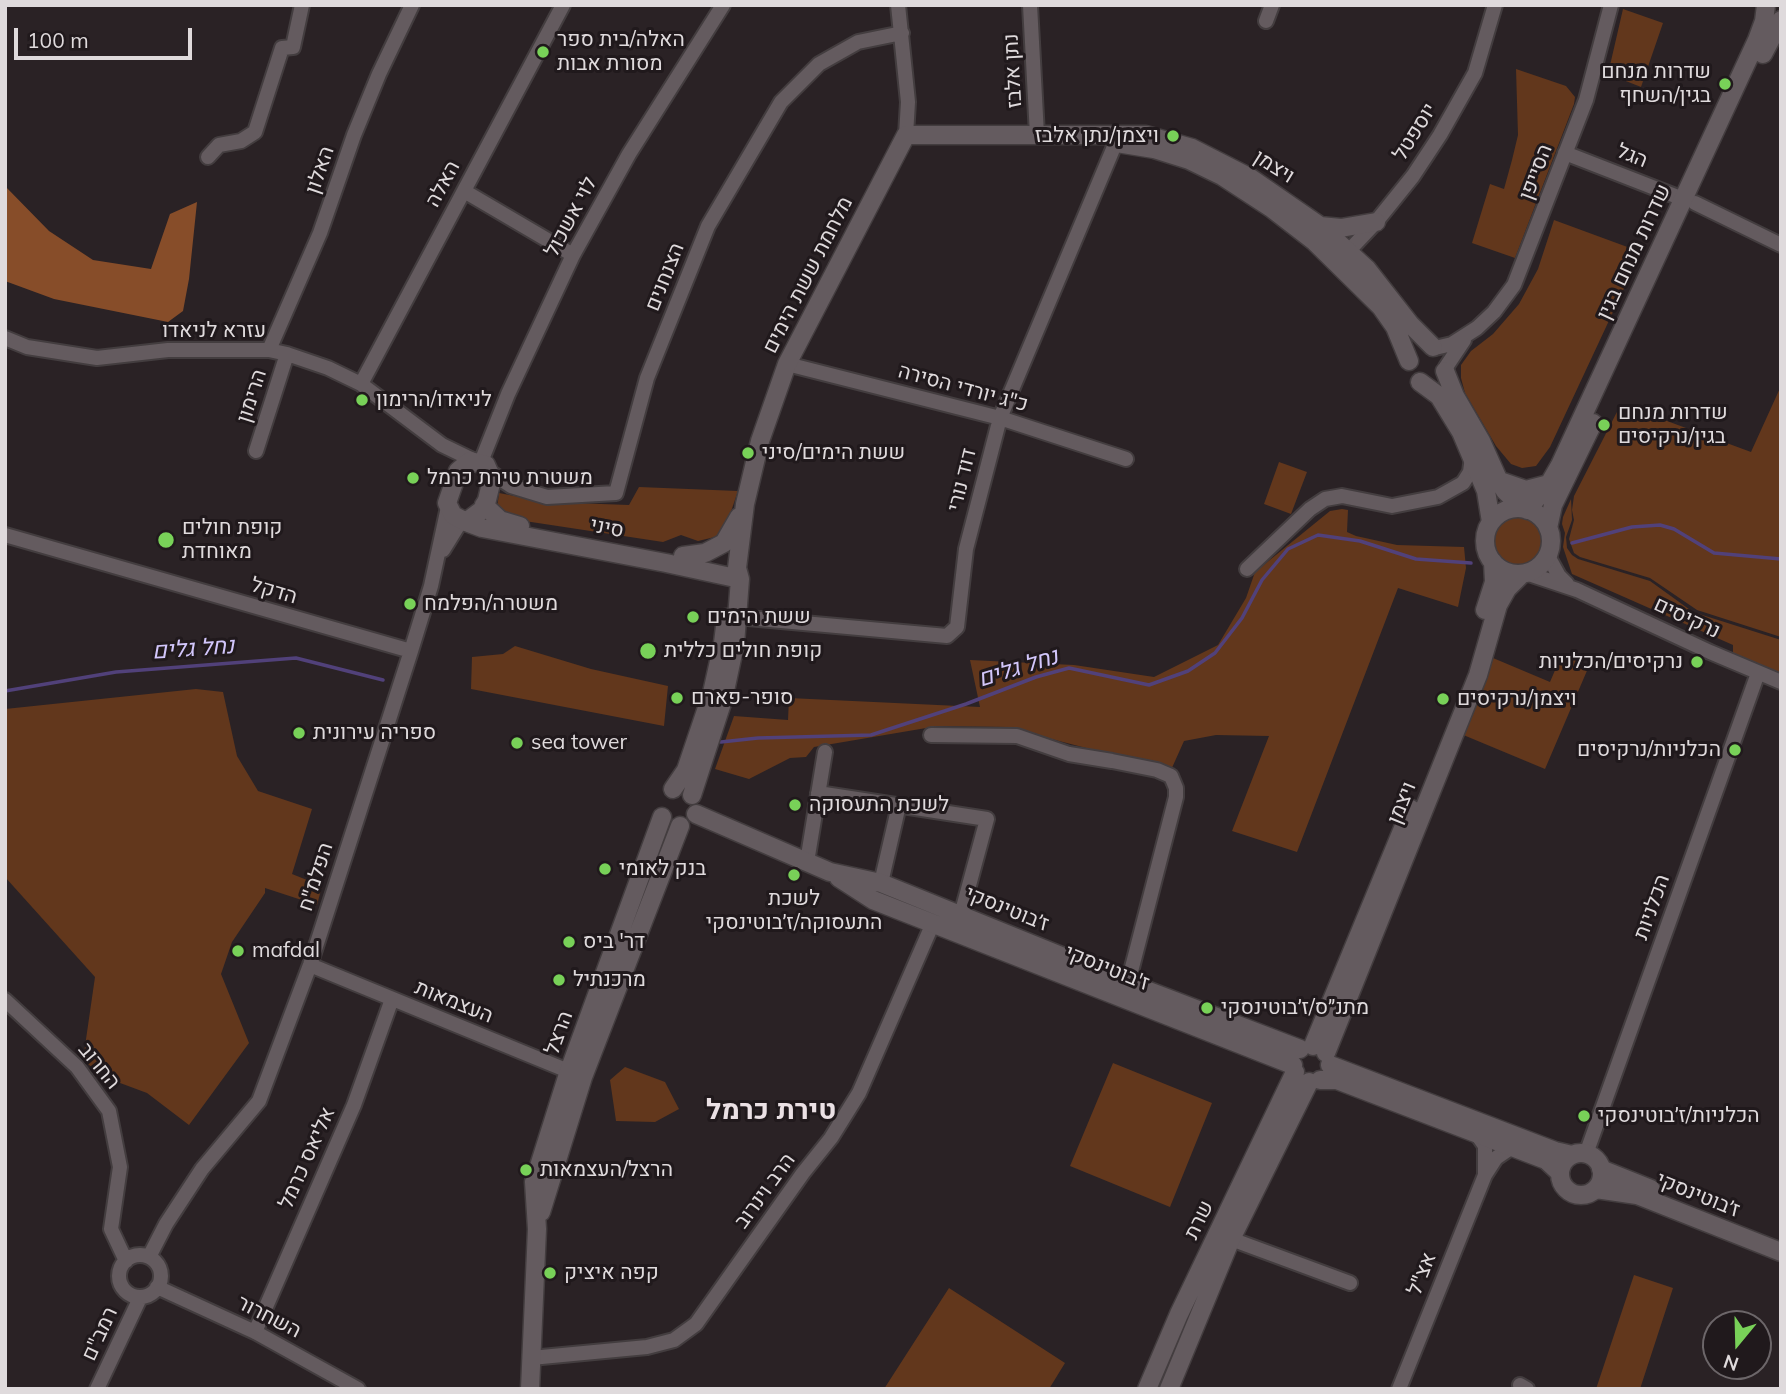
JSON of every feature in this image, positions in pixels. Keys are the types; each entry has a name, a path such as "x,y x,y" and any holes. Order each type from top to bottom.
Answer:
{"street":[{"path":"208,157 219,145 241,141 255,132 282,48 293,47 302,5"},
{"name":"האלון","path":"269,350 320,233 354,135 379,74 412,5"},
{"name":"האלה","path":"361,384 563,5"},
{"name":"לוי אשכול","path":"482,465 508,394 573,255 629,154 723,5"},
{"name":"מלחמת ששת הימים","path":"673,789 687,770 712,693 735,575 745,505 760,441 787,364 906,135 908,102 898,5"},
{"name":"נתן אלבז","path":"1030,5 1037,135"},
{"path":"1266,21 1272,5"},
{"name":"יוספטל","path":"1343,257 1376,222 1433,146 1475,73 1495,5"},
{"name":"הסייפן","path":"1434,347 1452,344 1467,336 1494,312 1514,285 1586,100 1611,5"},
{"name":"שדרות מנחם בגין","path":"1548,528 1553,505 1575,463 1757,40 1766,5"},
{"name":"שדרות מנחם בגין","path":"1525,510 1549,484 1781,20"},
{"name":"הצנחנים","path":"482,465 511,486 547,497 616,493 647,379 709,226 781,102 820,64 858,42 902,33"},
{"name":"ויצמן","path":"906,135 1112,133 1164,138 1192,148 1250,177 1320,226 1390,318 1409,361"},
{"name":"ויצמן","path":"1037,135 1116,142 1154,149 1189,160 1223,176 1383,287 1417,333 1434,347"},
{"name":"דוד נורי","path":"737,617 947,636 957,627 966,549 999,418 1116,142"},
{"name":"הגל","path":"1565,153 1689,201 1781,244"},
{"path":"464,191 573,255"},
{"path":"1320,226 1341,228 1376,222"},
{"name":"הסייפן","path":"1446,369 1467,336"},
{"name":"עזרא לניאדו","path":"5,338 27,347 96,358 168,350 269,350 287,354 328,368 361,384 442,445 482,465"},
{"path":"1548,528 1540,516 1525,510 1505,491 1493,486 1472,457 1445,404 1411,373 1409,361 1415,350 1434,347 1443,354 1455,396 1481,441 1493,486 1491,522 1485,542 1493,562 1501,569 1524,573 1542,565 1551,545 1548,528"},
{"name":"הרימון","path":"256,451 287,354"},
{"name":"כ\"ג יורדי הסירה","path":"787,364 999,418 1126,459"},
{"path":"1420,382 1433,383 1446,369"},
{"name":"עזרא לניאדו","path":"442,445 458,471"},
{"path":"1458,487 1470,472 1472,457"},
{"path":"463,465 482,465 491,486 484,505 476,516 463,522 453,515 448,507 448,497 463,465"},
{"path":"1247,569 1310,509 1325,499 1342,496 1378,504 1405,505 1438,497 1458,487 1493,486 1526,490 1549,484"},
{"name":"סיני","path":"484,505 500,520 512,525 683,556 735,575"},
{"path":"683,556 705,553 724,543 730,537 745,505"},
{"name":"הפלמ\"ח","path":"149,1257 166,1224 202,1169 259,1101 310,965 411,651 437,560 448,507"},
{"path":"1491,522 1509,510 1525,510"},
{"name":"סיני","path":"463,522 482,528 735,575"},
{"name":"הפלמ\"ח","path":"437,560 463,522"},
{"name":"הדקל","path":"5,535 411,651"},
{"name":"נרקיסים","path":"1548,556 1559,576 1577,590"},
{"name":"ויצמן","path":"1311,1064 1473,659 1493,584 1493,562"},
{"name":"ויצמן","path":"1311,1064 1478,675 1498,605 1507,589 1524,573"},
{"name":"נרקיסים","path":"1524,573 1577,590 1781,681"},
{"name":"מלחמת ששת הימים","path":"692,794 729,674 735,644 735,575"},
{"name":"הכלניות","path":"1579,1155 1758,673"},
{"path":"931,734 1017,736 1069,754 1157,770 1171,776 1176,797 1128,983"},
{"path":"807,862 825,752"},
{"path":"673,789 683,789 692,794 698,806 696,814 688,824 670,824 662,817 661,800 673,789"},
{"path":"818,793 988,819 961,915"},
{"path":"881,883 899,805"},
{"name":"ז׳בוטינסקי","path":"696,814 830,872 881,883 961,915 1128,983 1311,1064 1555,1151 1579,1155"},
{"name":"הרצל","path":"576,1074 662,817"},
{"name":"הרצל","path":"530,1389 537,1229 534,1182 576,1074 680,826"},
{"name":"ז'בוטינסקי","path":"830,872 873,900 1096,989 1311,1064"},
{"name":"הרב וינרוב","path":"531,1358 647,1348 674,1340 696,1324 803,1173 831,1138 859,1093 933,923"},
{"name":"העצמאות","path":"310,965 576,1074"},
{"name":"אליאס כרמל","path":"255,1332 354,1105 392,999"},
{"name":"החרוב","path":"5,1000 77,1068 109,1111 120,1167 111,1229 126,1261"},
{"name":"ז׳בוטינסקי","path":"1311,1064 1338,1080 1546,1160 1560,1173"},
{"name":"שרת","path":"1169,1389 1231,1239 1311,1064"},
{"name":"שרת","path":"1147,1389 1179,1314 1311,1064"},
{"name":"אצ\"ל","path":"1476,1133 1485,1146 1485,1175"},
{"name":"אצ\"ל","path":"1399,1389 1485,1175 1496,1158 1512,1147"},
{"path":"1579,1155 1598,1161 1601,1169 1601,1181 1596,1189 1587,1195 1573,1194 1563,1185 1560,1173 1562,1165 1579,1155"},
{"name":"ז׳בוטינסקי","path":"1601,1169 1781,1241"},
{"name":"ז׳בוטינסקי","path":"1596,1189 1637,1195 1781,1252"},
{"path":"1231,1239 1350,1283"},
{"path":"137,1255 149,1257 159,1267 161,1274 153,1292 140,1298 128,1292 121,1283 121,1269 126,1261 137,1255"},
{"name":"השחרור","path":"157,1287 255,1332 358,1389"},
{"name":"רמב\"ם","path":"97,1389 140,1298"}],"shaded area":[{"path":"1623,9 1663,23 1641,87 1608,74"},
{"path":"1516,69 1566,86 1575,97 1515,258 1472,243 1490,184 1504,189 1512,160 1518,135"},
{"path":"5,186 49,231 93,260 151,269 170,214 197,202 183,311 168,322 54,299 5,281"},
{"path":"1554,220 1641,252 1550,447 1536,466 1522,468 1511,464 1496,446 1465,393 1461,365 1471,351 1493,334 1519,304 1538,269"},
{"path":"1781,386 1781,637 1697,610 1650,578 1574,553 1569,539 1574,520 1574,496 1621,404 1751,452"},
{"path":"1279,462 1307,472 1291,514 1264,504"},
{"path":"639,487 738,491 725,529 719,536 698,541 681,535 663,542 518,520 497,509 499,493 546,502 629,505"},
{"path":"1571,499 1572,520 1566,537 1567,548 1572,555 1650,581 1693,612 1781,640 1781,674 1733,655 1733,645 1572,574 1563,547 1565,533 1562,524"},
{"path":"1348,510 1347,532 1397,545 1464,547 1466,568 1458,607 1398,588 1297,852 1232,831 1269,736 1216,735 1184,741 1171,770 1005,727 938,726 814,747 806,757 790,758 749,779 715,769 734,716 788,720 789,698 980,707 970,660 1074,665 1154,677 1218,645 1246,598 1255,572 1330,511"},
{"path":"1519,516 1537,523 1544,541 1537,559 1519,566 1501,559 1494,541 1501,523"},
{"path":"515,646 591,669 668,686 664,726 471,689 472,657 503,654"},
{"path":"1562,654 1589,666 1545,769 1461,734 1493,658 1550,682"},
{"path":"196,689 223,692 237,756 258,791 312,809 292,874 322,886 317,905 265,888 265,893 232,942 221,974 249,1043 189,1125 147,1093 104,1077 83,1060 95,977 5,877 5,709"},
{"path":"1113,1063 1212,1103 1170,1207 1070,1166"},
{"path":"625,1067 665,1082 679,1109 655,1122 616,1121 610,1080"},
{"path":"1634,1275 1673,1288 1640,1389 1596,1389"},
{"path":"949,1288 1065,1363 1049,1389 884,1389"}],"waterway":[{"name":"נחל גלים","path":"1572,543 1632,527 1660,525 1674,529 1714,553 1781,559"},
{"name":"נחל גלים","path":"721,742 758,738 871,735 1069,668 1149,685 1188,671 1215,653 1242,618 1262,580 1288,549 1318,535 1360,541 1416,559 1471,563"},
{"name":"נחל גלים","path":"5,691 116,672 296,658 383,680"}],"place":[{"name":"האלה/בית ספר מסורת אבות","path":"543,52"},
{"name":"שדרות מנחם בגין/השחף","path":"1725,84"},
{"name":"ויצמן/נתן אלבז","path":"1173,136"},
{"name":"לניאדו/הרימון","path":"362,400"},
{"name":"שדרות מנחם בגין/נרקיסים","path":"1604,425"},
{"name":"ששת הימים/סיני","path":"748,453"},
{"name":"משטרת טירת כרמל","path":"413,478"},
{"name":"קופת חולים מאוחדת","path":"166,540"},
{"name":"משטרה/הפלמח","path":"410,604"},
{"name":"ששת הימים","path":"693,617"},
{"name":"קופת חולים כללית","path":"648,651"},
{"name":"נרקיסים/הכלניות","path":"1697,662"},
{"name":"סופר-פארם","path":"677,698"},
{"name":"ויצמן/נרקיסים","path":"1443,699"},
{"name":"ספריה עירונית","path":"299,733"},
{"name":"sea tower","path":"517,743"},
{"name":"הכלניות/נרקיסים","path":"1735,750"},
{"name":"לשכת התעסוקה","path":"795,805"},
{"name":"בנק לאומי","path":"605,869"},
{"name":"לשכת התעסוקה/ז׳בוטינסקי","path":"794,875"},
{"name":"דר' ביס","path":"569,942"},
{"name":"mafdal","path":"238,951"},
{"name":"מרכנתיל","path":"559,980"},
{"name":"מתנ״ס/ז׳בוטינסקי","path":"1207,1008"},
{"name":"הכלניות/ז׳בוטינסקי","path":"1584,1116"},
{"name":"הרצל/העצמאות","path":"526,1170"},
{"name":"קפה איציק","path":"550,1273"}],"district":[{"name":"טירת כרמל","path":"771,1111"}]}
